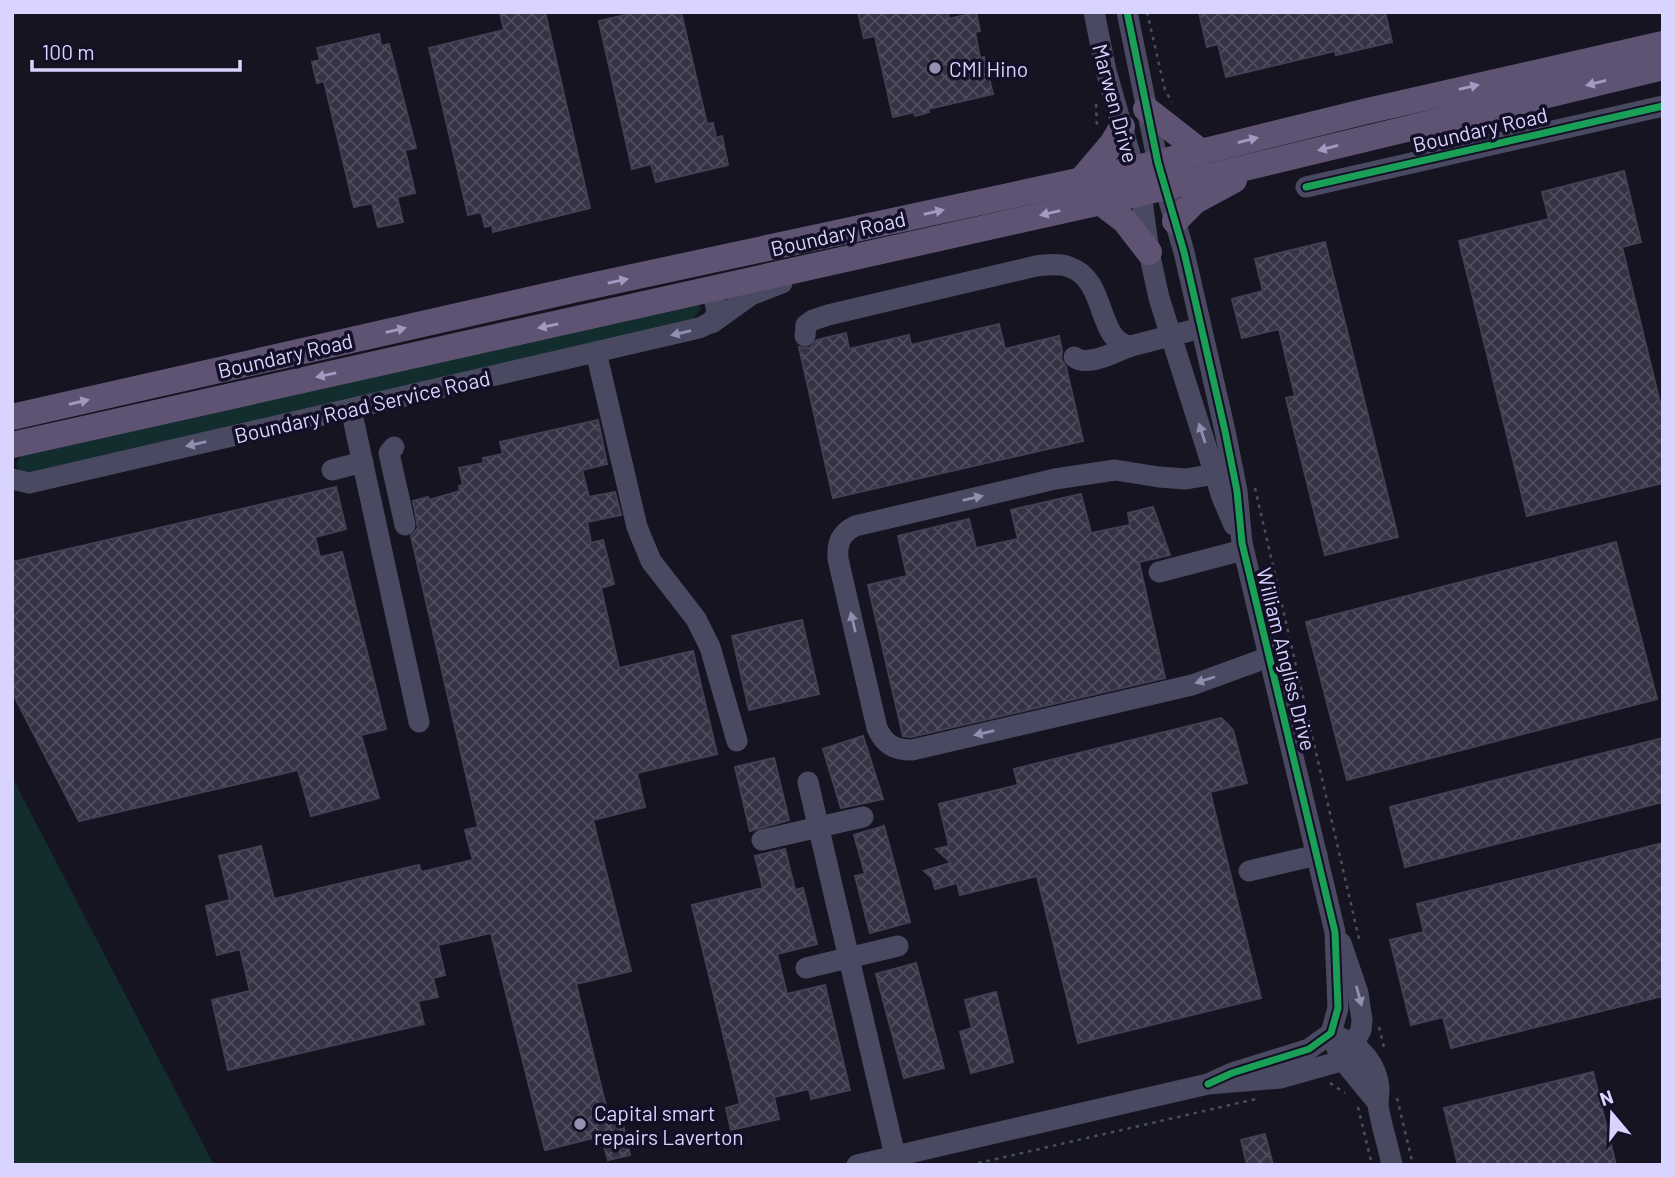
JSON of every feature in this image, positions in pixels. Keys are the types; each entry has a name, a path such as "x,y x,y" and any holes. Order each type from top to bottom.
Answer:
{"main road":[{"name":"Boundary Road","path":"12,445 1100,202 1202,152 1367,111 1663,44"},
{"name":"Boundary Road","path":"12,417 1082,179 1149,177 1244,168 1663,67"},
{"path":"1146,109 1202,152"},
{"path":"1082,179 1112,144 1122,127"},
{"path":"1175,220 1195,201 1232,182 1244,168"},
{"path":"1100,202 1125,221 1149,252"},
{"path":"699,264 710,290"}],"street":[{"name":"Marwen Drive","path":"1094,12 1122,127 1149,177"},
{"name":"Marwen Drive","path":"1127,12 1146,109 1149,177"},
{"name":"Boundary Road","path":"1306,187 1663,106"},
{"name":"Boundary Road","path":"1371,137 1399,166"},
{"name":"William Angliss Drive","path":"1149,177 1175,220 1201,328 1224,473 1335,932 1338,1008 1331,1033"},
{"name":"William Angliss Drive","path":"1149,177 1149,252 1170,337 1224,473"},
{"name":"Boundary Road Service Road","path":"12,479 29,483 699,328 712,323 751,295 765,289 836,271 870,255"},
{"path":"805,336 806,325 828,315 1036,267 1056,265 1071,267 1084,275 1093,287 1115,340 1132,346"},
{"path":"710,290 717,307 712,323"},
{"path":"1074,356 1080,361 1090,361 1132,346 1201,328"},
{"path":"596,352 636,527 651,561 696,619 710,647 737,741"},
{"path":"351,409 419,722"},
{"path":"394,447 389,453 405,525"},
{"path":"332,470 363,463"},
{"path":"1224,473 1186,480 1115,470 1055,480 925,509 855,526 846,531 838,546 838,559 877,727 886,743 903,750 912,750 1192,685 1269,657"},
{"path":"1159,572 1242,546"},
{"path":"808,782 895,1156"},
{"path":"762,841 863,817"},
{"path":"1249,871 1317,855"},
{"name":"William Angliss Drive","path":"1335,932 1345,951 1362,1008 1361,1030 1347,1050"},
{"path":"806,968 898,946"},
{"path":"1208,1084 1232,1073 1309,1049 1331,1033 1386,1096 1392,1165"},
{"path":"857,1165 1208,1084 1281,1078 1321,1068 1347,1050"}],"path":[{"path":"1147,12 1165,90 1175,108"},
{"path":"1254,482 1360,944"},
{"path":"1379,1025 1385,1052"},
{"path":"1328,1082 1347,1094"},
{"path":"1386,1096 1413,1165"},
{"path":"970,1165 1261,1097"},
{"path":"1356,1099 1372,1165"}],"green space":[{"path":"698,303 701,309 692,320 30,473 19,470 16,464 23,453"},
{"path":"12,777 214,1165 12,1165"}],"building":[{"path":"500,12 545,12 590,208 493,232 492,225 485,227 481,212 468,215 429,48 504,30"},
{"path":"638,12 681,12 707,124 713,123 716,138 722,136 728,165 656,182 651,164 632,169 599,21"},
{"name":"CMI Hino","path":"858,12 948,12 949,19 976,12 980,31 975,32 980,58 984,57 993,94 928,109 929,112 915,116 914,112 893,117 875,36 864,38"},
{"path":"1199,12 1385,12 1392,42 1336,55 1335,51 1226,77 1218,44 1207,47"},
{"path":"379,34 381,46 389,44 416,148 405,150 415,193 397,197 403,222 378,227 372,203 354,207 324,81 317,83 312,62 320,60 317,48"},
{"path":"1624,171 1641,242 1622,247 1663,415 1663,483 1527,516 1459,241 1549,219 1542,192"},
{"path":"1325,242 1398,537 1325,555 1286,398 1295,396 1279,329 1242,338 1232,299 1263,291 1255,259"},
{"path":"999,324 1005,349 1059,336 1061,359 1066,367 1083,441 833,498 799,347 810,348 817,340 846,333 849,349 909,335 911,345"},
{"path":"598,420 607,464 582,470 589,497 615,492 621,515 587,522 591,543 603,540 614,584 601,588 619,668 693,651 717,754 637,773 645,807 593,820 631,971 576,984 610,1123 622,1120 630,1155 608,1160 601,1136 545,1150 491,933 438,945 445,975 433,978 438,997 418,1001 424,1024 228,1070 212,1000 250,991 240,949 217,955 206,906 230,900 219,856 261,846 274,899 419,865 421,872 473,860 465,830 478,827 411,536 418,528 413,501 428,497 429,500 460,491 459,486 463,485 459,468 484,463 483,458 503,454 500,442"},
{"path":"336,487 346,529 315,537 320,557 342,552 386,729 361,735 379,798 311,816 298,770 79,821 12,692 12,562"},
{"path":"1081,494 1091,533 1130,525 1128,513 1153,507 1170,555 1139,562 1165,678 911,737 903,736 868,585 907,576 898,536 969,519 976,548 1018,539 1011,510"},
{"path":"1616,542 1657,699 1347,780 1306,622"},
{"path":"802,620 819,694 749,710 732,636"},
{"path":"1221,718 1233,730 1247,783 1210,792 1261,998 1078,1043 1037,876 960,895 957,883 935,889 932,878 924,871 951,863 936,849 949,846 939,804 1018,785 1014,769"},
{"path":"863,736 883,799 841,808 823,749"},
{"path":"1663,738 1663,802 1405,867 1390,807"},
{"path":"774,758 789,820 750,831 735,767"},
{"path":"884,826 910,922 870,933 855,876 865,874 854,835"},
{"path":"1663,843 1663,996 1451,1048 1443,1017 1411,1025 1390,940 1424,932 1417,904"},
{"path":"785,849 795,890 803,888 817,944 777,954 787,994 825,985 850,1090 811,1099 809,1089 774,1097 779,1119 731,1130 726,1108 740,1104 692,905 763,888 755,856"},
{"path":"916,963 944,1068 904,1078 876,974"},
{"path":"996,992 1013,1062 971,1073 960,1032 972,1028 965,1000"},
{"path":"1593,1072 1616,1165 1458,1165 1444,1108"},
{"path":"1265,1134 1273,1165 1247,1165 1241,1140"}],"cycle path":[{"path":"1127,12 1158,163 1184,252 1225,431 1237,491 1242,543 1335,932 1338,1008 1331,1033 1309,1049 1232,1073 1208,1084"},
{"path":"1306,187 1663,106"}],"place":[{"name":"CMI Hino","path":"935,68"},
{"name":"Capital smart repairs Laverton","path":"580,1124"}]}
